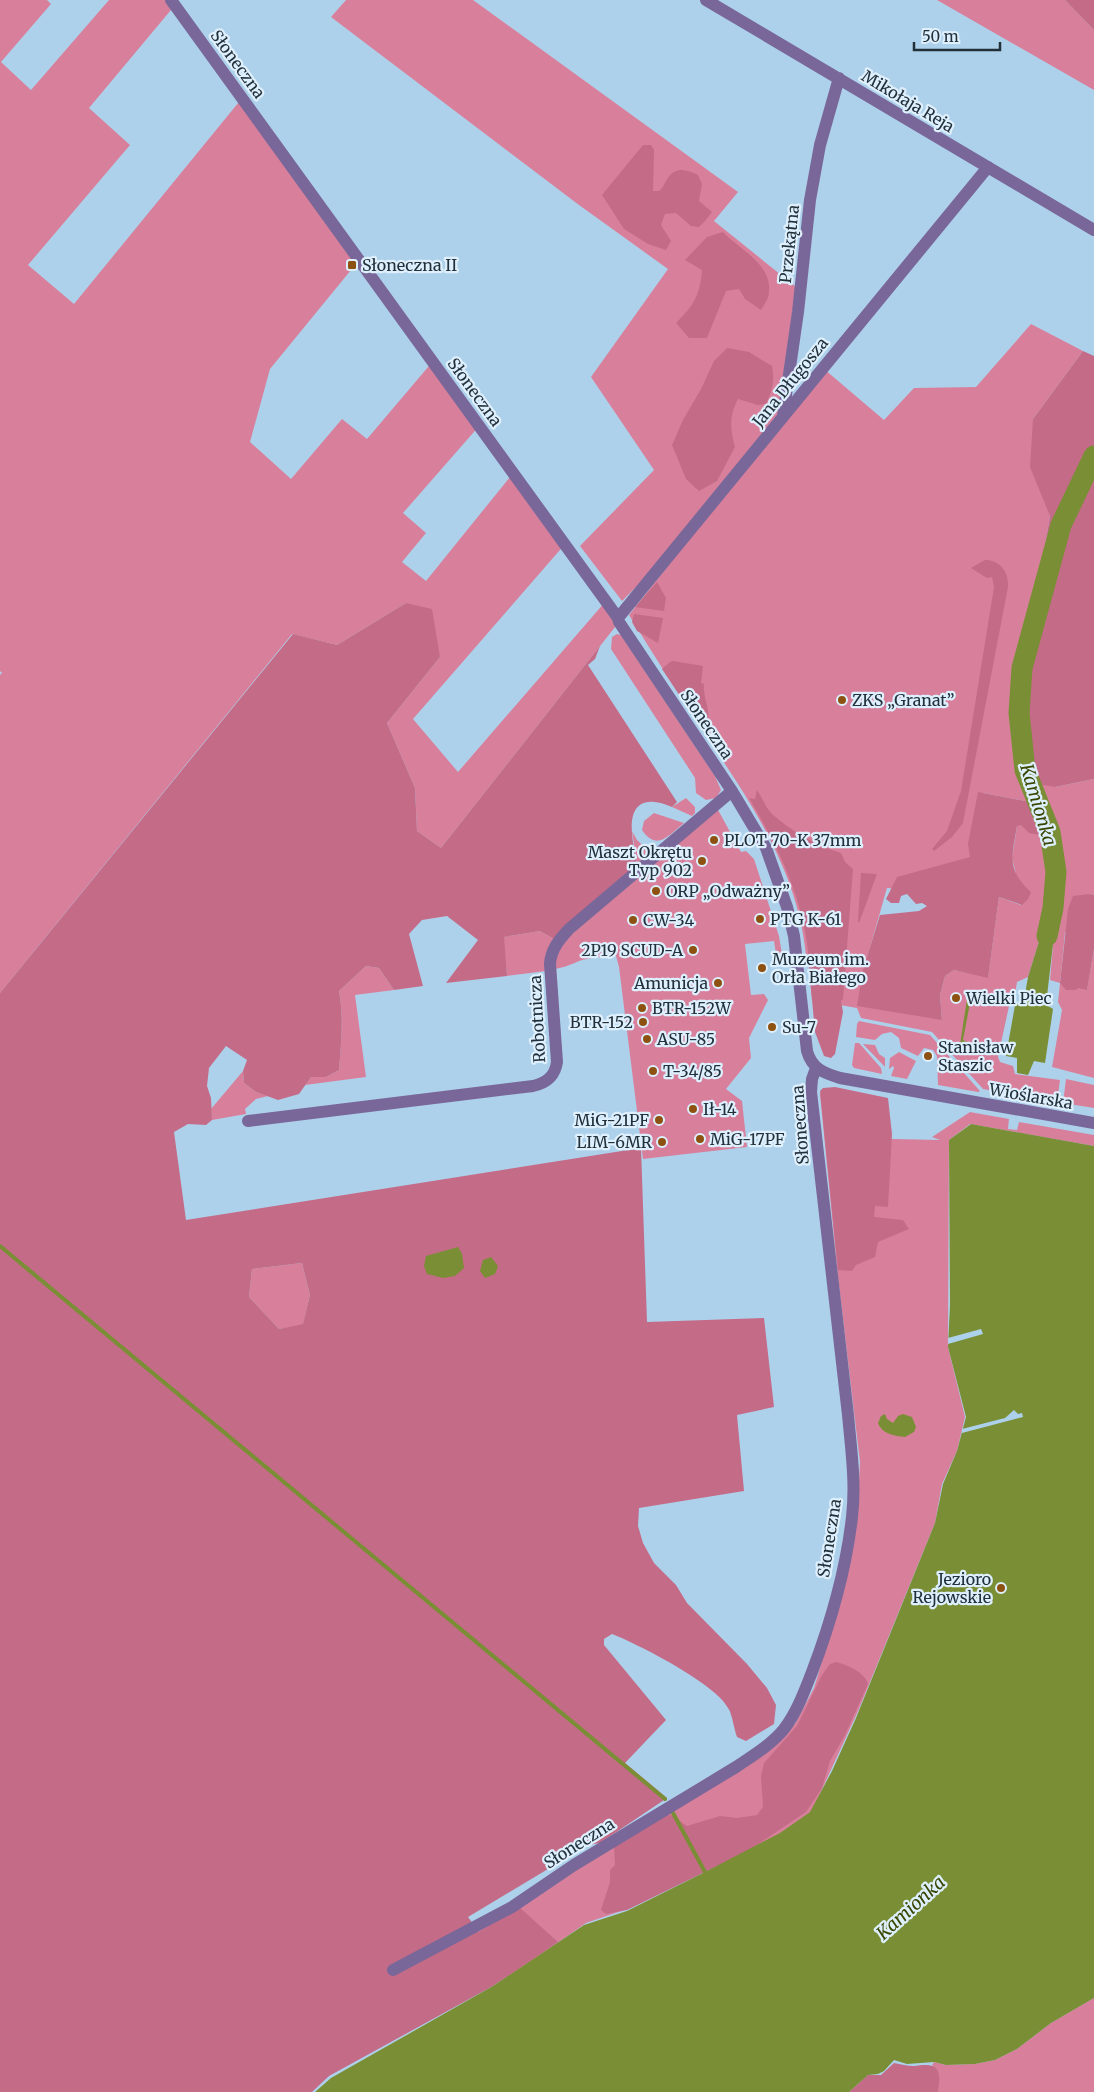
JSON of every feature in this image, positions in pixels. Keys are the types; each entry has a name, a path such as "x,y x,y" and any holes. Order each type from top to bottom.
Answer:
{"street":[{"name":"Słoneczna","path":"172,0 618,618 732,790 766,848 787,907 794,936 809,1058 816,1068 812,1079 811,1092 853,1464 852,1516 843,1567 826,1634 801,1700 792,1718 782,1731 757,1753 736,1767 574,1865 512,1907 393,1970"},
{"name":"Mikołaja Reja","path":"706,0 1094,230"},
{"name":"Przekątna","path":"783,416 798,312 810,200 820,145 839,78"},
{"name":"Jana Długosza","path":"618,618 988,167"},
{"name":"Robotnicza","path":"248,1121 533,1086 548,1080 555,1072 558,1062 550,964 556,944 569,929 732,790"},
{"name":"Wioślarska","path":"816,1068 840,1078 1094,1123"}],"shaded area":[{"path":"0,0 47,0 51,4 1,62 31,90 109,0 173,0 176,4 89,108 130,145 28,265 74,304 243,97 360,259 270,369 250,442 291,479 342,419 367,439 434,360 480,425 403,513 426,533 402,562 426,581 514,472 566,543 413,719 458,772 605,602 619,622 441,848 417,831 415,788 387,723 440,657 406,603 337,645 292,634 0,993 0,675 2,673 0,671"},
{"path":"346,0 473,0 738,192 714,221 796,287 778,414 647,576 622,601 580,546 654,470 591,377 668,269 579,205 331,17"},
{"path":"937,0 1065,0 1094,30 1094,90"},
{"path":"1065,0 1094,0 1094,30 1092,28"},
{"path":"643,145 651,145 654,150 653,191 659,191 671,174 678,170 690,172 698,175 702,184 699,201 712,212 699,227 691,226 676,213 665,214 661,225 671,241 666,250 648,244 624,229 602,195"},
{"path":"723,232 760,265 769,282 768,297 761,310 745,299 739,289 726,291 707,338 689,338 676,323 687,311 698,293 702,270 685,260 707,237"},
{"name":"ZKS „Granat”","path":"1031,324 1083,351 1033,419 1045,500 1050,516 1018,714 1026,768 1055,787 1094,779 1094,895 1090,894 1065,933 1060,983 1050,980 1056,910 1049,909 1028,977 1017,982 1015,995 1011,997 998,1057 1000,1062 1013,1066 1015,1074 1060,1080 1057,1103 983,1089 932,1032 861,1018 857,1008 812,1000 809,971 833,968 830,952 806,955 793,895 783,867 770,840 740,788 629,615 824,369 884,420 914,388 976,387","holes":["983,793 1046,805 1017,826 1012,858 1017,878 1021,882 1021,905 999,897 988,977 954,970 945,976 940,995 942,1020 867,958 887,888 968,896"]},
{"path":"727,348 749,352 772,366 772,386 766,404 758,405 738,399 731,423 735,447 717,481 699,491 686,479 672,445 714,361"},
{"path":"1083,351 1094,356 1094,779 1055,787 1032,783 1026,768 1018,714 1050,516 1030,467 1033,419"},
{"path":"985,560 995,562 1002,568 1007,576 1008,587 963,823 952,837 934,851 932,849 947,831 961,791 994,587 992,577 987,578 971,568"},
{"path":"657,582 666,598 664,611 635,607"},
{"path":"406,603 432,609 440,657 387,723 415,788 417,831 441,848 600,646 595,659 588,665 677,802 672,807 657,802 649,802 635,810 632,837 637,864 554,939 540,931 504,937 507,976 446,983 478,940 447,916 422,920 409,934 423,986 394,990 379,968 366,966 339,991 342,1021 339,1070 326,1077 311,1077 299,1094 278,1100 256,1092 244,1083 243,1071 247,1060 226,1046 209,1068 207,1086 211,1098 212,1120 206,1125 188,1124 174,1132 186,1220 641,1148 647,1322 764,1318 774,1407 737,1415 744,1491 639,1508 638,1526 643,1543 654,1563 676,1585 687,1603 747,1664 767,1688 776,1705 774,1724 746,1741 737,1737 732,1717 721,1698 693,1677 657,1655 612,1634 604,1639 604,1645 666,1720 625,1763 667,1798 600,1843 588,1845 468,1917 479,1932 519,1907 558,1942 493,1986 329,2076 312,2092 0,2092 0,993 293,634 337,645","holes":["302,1263 310,1295 303,1324 279,1329 249,1297 252,1269"]},
{"path":"634,614 663,618 658,643 637,631 632,622"},
{"path":"617,634 621,635 715,776 721,790 716,798 706,800 696,793 695,778 611,649 612,637"},
{"path":"673,661 703,666 701,683 704,684 708,719 702,729 662,669"},
{"path":"757,790 770,812 779,820 814,842 841,853 845,862 853,869 843,999 841,1001 843,1012 835,1054 831,1058 824,1056 815,1032 809,967 826,964 826,958 809,960 802,916 796,895 780,856 749,798 755,799"},
{"path":"978,792 1046,805 1050,819 1040,835 1029,833 1021,825 1017,826 1013,854 1014,869 1023,884 1031,892 1028,899 1022,905 999,897 988,978 954,970 945,976 940,995 942,1020 857,1006 863,970 880,915 919,911 927,906 922,903 916,904 907,894 901,896 899,903 891,903 886,899 897,877 970,857 968,844"},
{"path":"686,798 695,807 695,813 692,816 672,807"},
{"path":"717,808 741,852 746,851 754,859 779,936 782,954 776,954 774,941 745,944 751,995 764,994 768,1000 749,1038 751,1058 726,1089 742,1101 747,1147 643,1159 619,967 616,956 597,957 555,969 555,959 565,940"},
{"path":"654,813 684,823 663,839 653,840 647,837 642,830 644,821"},
{"path":"632,831 637,840 650,852 637,864"},
{"path":"861,873 877,874 859,923 858,921"},
{"path":"1094,895 1094,949 1087,990 1078,988 1076,990 1066,990 1060,983 1068,909 1073,896"},
{"path":"540,931 554,939 546,971 507,976 503,937"},
{"path":"1094,949 1094,1078 1052,1067 1062,1010 1058,1002 1060,983 1087,989"},
{"path":"366,966 379,968 394,990 355,995 366,1077 305,1085 311,1077 326,1077 339,1070 342,1021 339,991"},
{"path":"859,1021 930,1035 980,1091 938,1085 937,1056 933,1050 924,1048 918,1056 901,1048 899,1038 891,1032 882,1034 875,1040 856,1037"},
{"path":"855,1043 859,1043 881,1068 882,1074 854,1068 852,1065"},
{"path":"863,1044 875,1045 879,1054 885,1058 885,1067"},
{"path":"899,1052 916,1061 907,1079 891,1076 894,1068 893,1066 889,1069 890,1058"},
{"path":"243,1071 244,1083 256,1092 268,1096 256,1099 245,1109 246,1114 212,1120 211,1109"},
{"path":"1066,1079 1094,1085 1094,1108 1063,1103"},
{"path":"835,1087 888,1098 892,1134 888,1207 875,1206 874,1217 903,1220 909,1229 878,1242 875,1257 856,1265 852,1271 838,1270 820,1091 823,1088"},
{"path":"820,1094 884,1104 892,1141 892,1139 940,1140 932,1137 970,1112 1009,1119 1008,1129 1017,1130 1019,1122 1094,1135 1094,1146 970,1124 949,1140 948,1347 965,1417 957,1451 942,1484 935,1523 859,1709 812,1811 781,1833 748,1851 627,1909 586,1923 507,1978 477,1930 795,1724 814,1688 843,1584 857,1517 860,1462 838,1277"},
{"path":"302,1263 310,1295 303,1325 279,1329 249,1297 252,1269"},
{"path":"836,1662 850,1667 859,1673 868,1684 845,1735 830,1761 822,1788 806,1812 748,1851 627,1910 606,1914 601,1910 610,1882 610,1870 615,1865 614,1847 663,1815 671,1815 687,1826 720,1816 737,1818 757,1815 763,1807 761,1776 764,1763 797,1726 822,1675 830,1664"},
{"path":"1094,1998 1094,2092 938,2092 938,2075 932,2065 934,2062 946,2065 975,2064 995,2060 1017,2049 1051,2023"},
{"path":"894,2063 912,2066 933,2066 936,2068 939,2076 938,2092 849,2092 868,2075 881,2075"}],"water":[{"path":"1049,909 1057,910 1047,996 1048,1006 1053,1009 1045,1063 1034,1061 1028,1075 1017,1073 1017,1058 1006,1056 1015,1005 1024,1000 1028,977"},
{"path":"967,999 974,1002 970,1003 963,1040 967,1042 967,1045 960,1045"},
{"name":"Jezioro Rejowskie","path":"971,1124 1094,1146 1094,1998 1051,2023 1017,2049 995,2060 975,2064 946,2065 934,2062 907,2064 894,2060 884,2071 868,2075 849,2092 315,2092 331,2078 493,1986 584,1925 627,1911 705,1872 780,1833 810,1812 832,1771 856,1718 935,1523 943,1484 957,1451 966,1417 948,1347 950,1305 949,1140"},
{"path":"458,1247 462,1254 464,1268 455,1276 443,1278 427,1274 424,1266 426,1256"},
{"path":"491,1257 498,1266 495,1274 485,1278 480,1271 483,1260"},
{"path":"885,1414 887,1419 893,1423 898,1416 903,1414 912,1417 916,1427 914,1432 905,1437 893,1435 882,1430 878,1423 881,1416"}],"pier":[{"path":"981,1329 983,1334 948,1344 948,1338"},
{"path":"1014,1410 1018,1414 1022,1413 1023,1417 962,1433 962,1429 1005,1418"}],"waterway":[{"name":"Kamionka","path":"1047,936 1053,908 1056,872 1050,832 1025,770 1019,713 1022,668 1061,525 1094,456"},
{"path":"0,1246 665,1799"},
{"path":"673,1813 705,1872"}],"place":[{"name":"Słoneczna II","path":"352,265"},
{"name":"ZKS „Granat”","path":"842,700"},
{"name":"PLOT 70-K 37mm","path":"714,840"},
{"name":"Maszt Okrętu Typ 902","path":"702,861"},
{"name":"ORP „Odważny”","path":"656,891"},
{"name":"PTG K-61","path":"760,919"},
{"name":"CW-34","path":"633,920"},
{"name":"2P19 SCUD-A","path":"693,950"},
{"name":"Muzeum im. Orła Białego","path":"762,968"},
{"name":"Amunicja","path":"718,983"},
{"name":"Wielki Piec","path":"956,998"},
{"name":"BTR-152W","path":"642,1008"},
{"name":"BTR-152","path":"643,1022"},
{"name":"Su-7","path":"772,1027"},
{"name":"ASU-85","path":"647,1039"},
{"name":"Stanisław Staszic","path":"928,1056"},
{"name":"T-34/85","path":"653,1071"},
{"name":"Ił-14","path":"693,1109"},
{"name":"MiG-21PF","path":"659,1120"},
{"name":"MiG-17PF","path":"700,1139"},
{"name":"LIM-6MR","path":"662,1142"},
{"name":"Jezioro Rejowskie","path":"1001,1588"}]}
